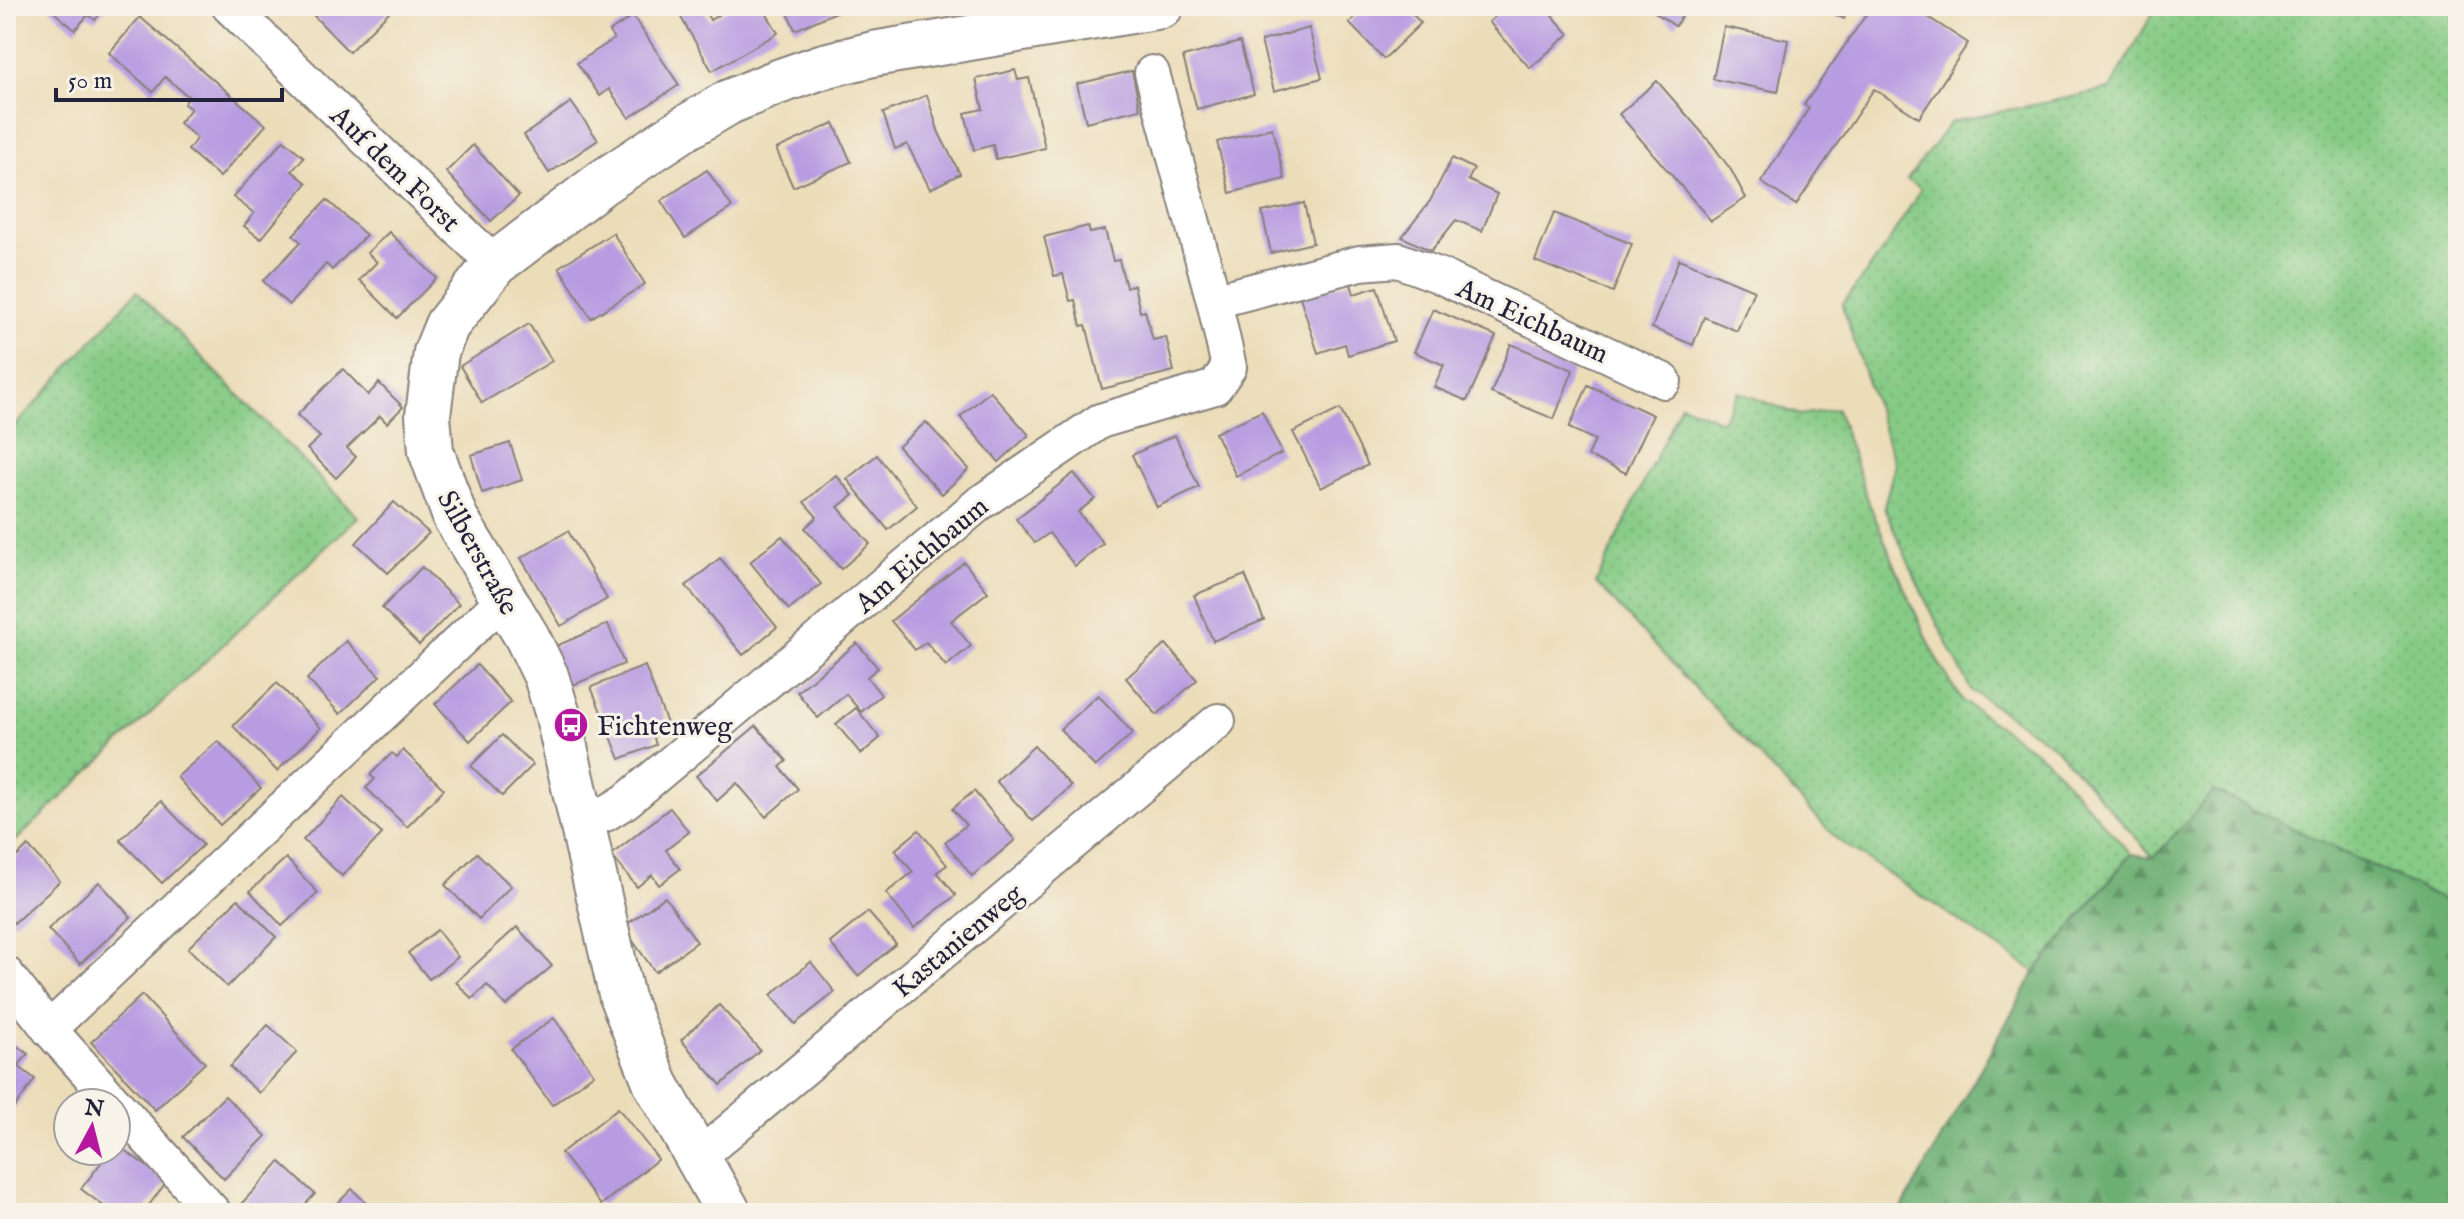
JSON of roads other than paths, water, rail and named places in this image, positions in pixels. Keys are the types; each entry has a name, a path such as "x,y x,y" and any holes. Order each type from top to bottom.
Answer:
{"street":[{"name":"Auf dem Forst","path":"229,6 495,264"},
{"name":"Silberstraße","path":"729,1213 656,1084 622,998 561,728 546,676 527,637 455,517 441,483 431,451 428,415 436,352 447,325 495,264 591,191 729,102 824,66 873,54 1161,6"},
{"name":"Am Eichbaum","path":"581,822 605,814 626,801 980,503 1100,421 1215,387 1229,367 1152,73"},
{"name":"Am Eichbaum","path":"1214,301 1360,263 1398,260 1438,275 1664,381"},
{"path":"49,1029 504,599"},
{"name":"Kastanienweg","path":"696,1159 1218,721"},
{"path":"6,974 49,1029 101,1087"},
{"path":"132,1123 208,1211"}],"place":[{"name":"Fichtenweg","path":"571,725"}]}
